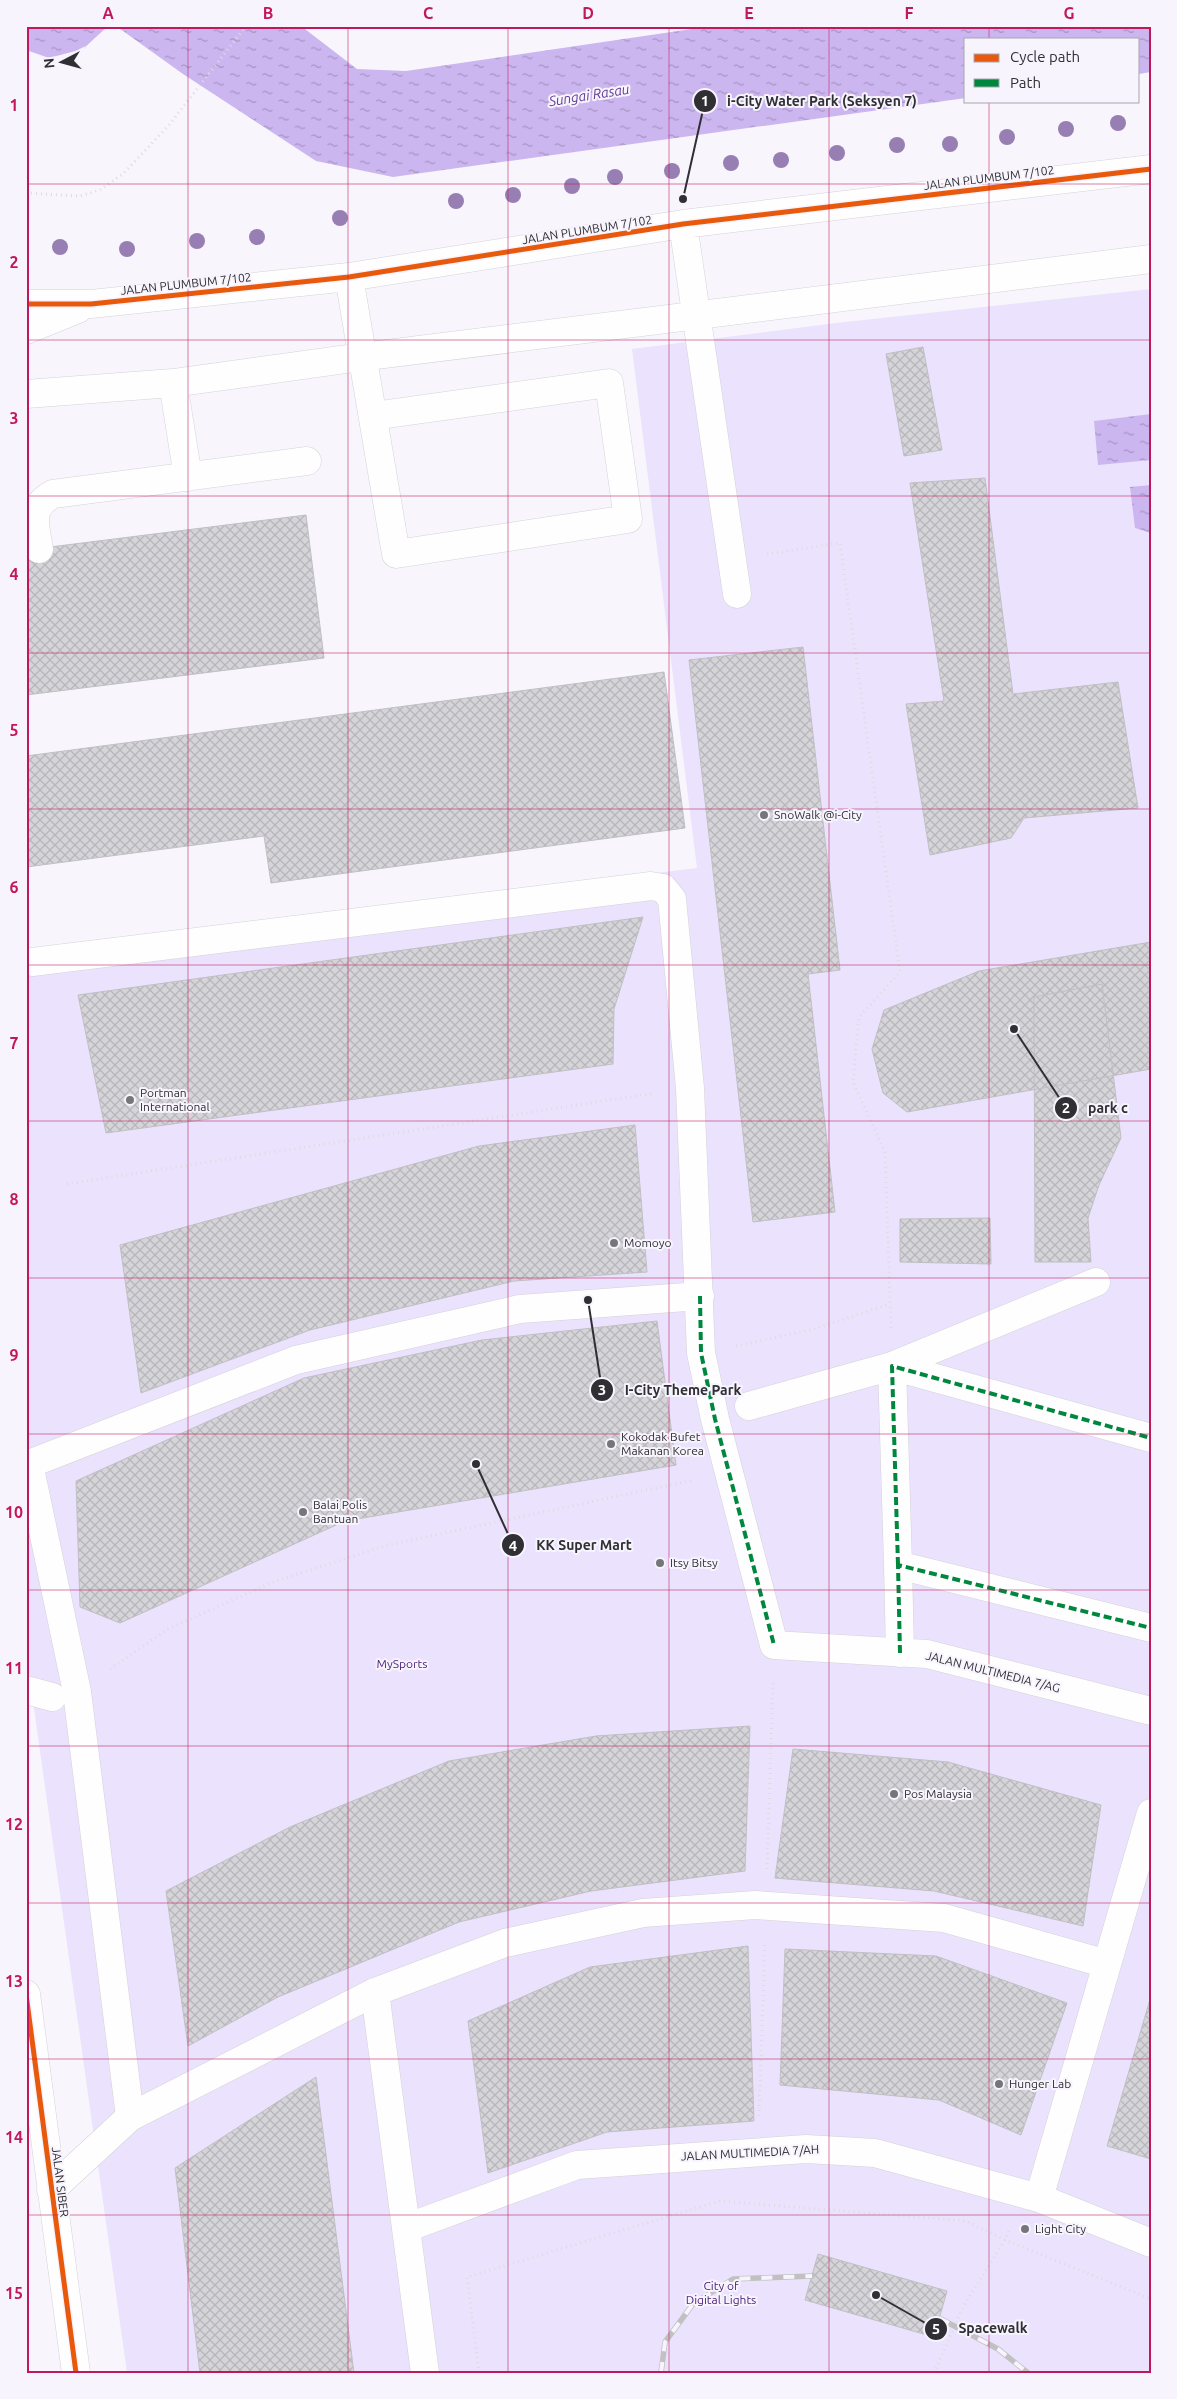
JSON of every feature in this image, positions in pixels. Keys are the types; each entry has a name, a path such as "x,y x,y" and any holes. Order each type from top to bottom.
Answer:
{"street":[{"name":"JALAN PLUMBUM 7/102","path":"26,304 91,304 349,278 683,224 1151,169"},
{"path":"683,224 737,594"},
{"path":"26,394 173,383 361,357 1151,259"},
{"path":"349,278 361,357 396,554 628,519 609,383 372,416"},
{"path":"26,330 91,304"},
{"path":"173,383 188,477"},
{"path":"38,549 34,518 41,502 53,494 307,461"},
{"path":"32,962 651,886 663,888 672,899 690,1088 701,1353 729,1473"},
{"path":"749,1406 892,1366 1096,1282"},
{"path":"130,2117 52,1693 29,1464 296,1360 520,1310 700,1296"},
{"path":"892,1366 1151,1438"},
{"path":"892,1366 900,1653"},
{"name":"JALAN MULTIMEDIA 7/AG","path":"729,1473 774,1645 927,1654 1151,1711"},
{"path":"898,1565 1151,1628"},
{"path":"1039,2198 1151,1813"},
{"path":"51,2190 130,2117 375,1992 505,1943 643,1913 755,1904 944,1918 1107,1964"},
{"path":"375,1992 425,2373"},
{"name":"JALAN SIBER","path":"26,1994 76,2373"},
{"name":"JALAN MULTIMEDIA 7/AH","path":"406,2228 577,2165 768,2150 806,2149 875,2153 1039,2198 1151,2243"}],"path":[{"path":"26,193 80,196 100,190 124,173 169,125 246,26"},
{"path":"732,559 840,543 900,972 859,1017 853,1082 885,1152 892,1366"},
{"path":"67,1184 690,1088"},
{"path":"701,1353 814,1329 890,1304"},
{"path":"52,1693 168,1629 273,1582 388,1545 729,1473"},
{"path":"479,2373 467,2277 720,2201 966,2221 1005,2240 1151,2298"},
{"path":"934,2373 964,2305 1005,2240"}],"green space":[{"path":"1151,289 1151,2373 127,2373 26,1651 26,949 697,868 632,349 836,323"}],"water":[{"path":"26,26 108,26 83,49 49,58 26,50"},
{"name":"Sungai Rasau","path":"116,26 301,26 357,69 406,71 712,26 1151,26 1151,72 1140,74 1140,38 964,38 964,98 393,177 316,161 183,74"},
{"path":"1151,414 1151,460 1098,465 1094,421"},
{"path":"1151,485 1151,533 1135,528 1130,487"}],"building":[{"path":"923,347 942,450 904,456 886,354"},
{"path":"985,478 1013,694 1118,682 1138,808 1024,818 1011,838 930,855 906,704 944,701 910,483"},
{"path":"306,515 324,658 26,695 26,550"},
{"name":"SnoWalk @i-City","path":"803,647 840,970 808,974 835,1212 753,1222 689,660"},
{"path":"664,672 685,828 271,883 264,836 26,867 26,756"},
{"path":"643,917 614,1009 613,1064 106,1133 78,995"},
{"path":"1151,942 1151,1069 907,1112 883,1093 872,1049 884,1010 979,971"},
{"path":"1102,984 1121,1138 1099,1185 1088,1218 1091,1262 1035,1262 1034,997"},
{"path":"635,1125 647,1272 514,1281 310,1330 141,1393 120,1245 479,1146"},
{"path":"990,1218 991,1264 900,1262 900,1219"},
{"path":"657,1321 676,1465 345,1521 120,1623 80,1607 76,1481 304,1378 482,1340"},
{"path":"750,1726 745,1871 591,1891 459,1922 278,1997 188,2046 166,1891 290,1827 449,1761 596,1736"},
{"path":"793,1749 948,1762 1101,1805 1083,1926 934,1891 775,1878"},
{"path":"748,1946 754,2121 607,2132 488,2173 468,2021 590,1967"},
{"path":"785,1949 936,1956 1067,2003 1021,2135 939,2100 780,2085"},
{"path":"1151,1996 1151,2159 1107,2146"},
{"path":"316,2077 354,2373 200,2373 175,2168"},
{"path":"818,2254 947,2291 934,2337 805,2300"}],"railway":[{"path":"661,2373 665,2342 693,2304 733,2279 812,2276"},
{"path":"939,2318 998,2349 1028,2373"}],"marked path":[{"path":"700,1296 701,1353 715,1419 774,1645"},
{"path":"898,1565 892,1366 1151,1438"},
{"path":"900,1653 898,1565 1151,1628"}],"cycle path":[{"path":"26,304 91,304 349,277 683,224 1151,169"},
{"path":"26,1994 76,2373"}],"place":[{"name":"i-City Water Park (Seksyen 7)","path":"683,199"},
{"name":"SnoWalk @i-City","path":"764,815"},
{"name":"park c","path":"1014,1029"},
{"name":"Portman International","path":"130,1100"},
{"name":"Momoyo","path":"614,1243"},
{"name":"I-City Theme Park","path":"588,1300"},
{"name":"Kokodak Bufet Makanan Korea","path":"611,1444"},
{"name":"KK Super Mart","path":"476,1464"},
{"name":"Balai Polis Bantuan","path":"303,1512"},
{"name":"Itsy Bitsy","path":"660,1563"},
{"name":"Pos Malaysia","path":"894,1794"},
{"name":"Hunger Lab","path":"999,2084"},
{"name":"Light City","path":"1025,2229"},
{"name":"Spacewalk","path":"876,2295"}],"park label":[{"name":"MySports","path":"402,1664"},
{"name":"City of Digital Lights","path":"721,2293"}]}
